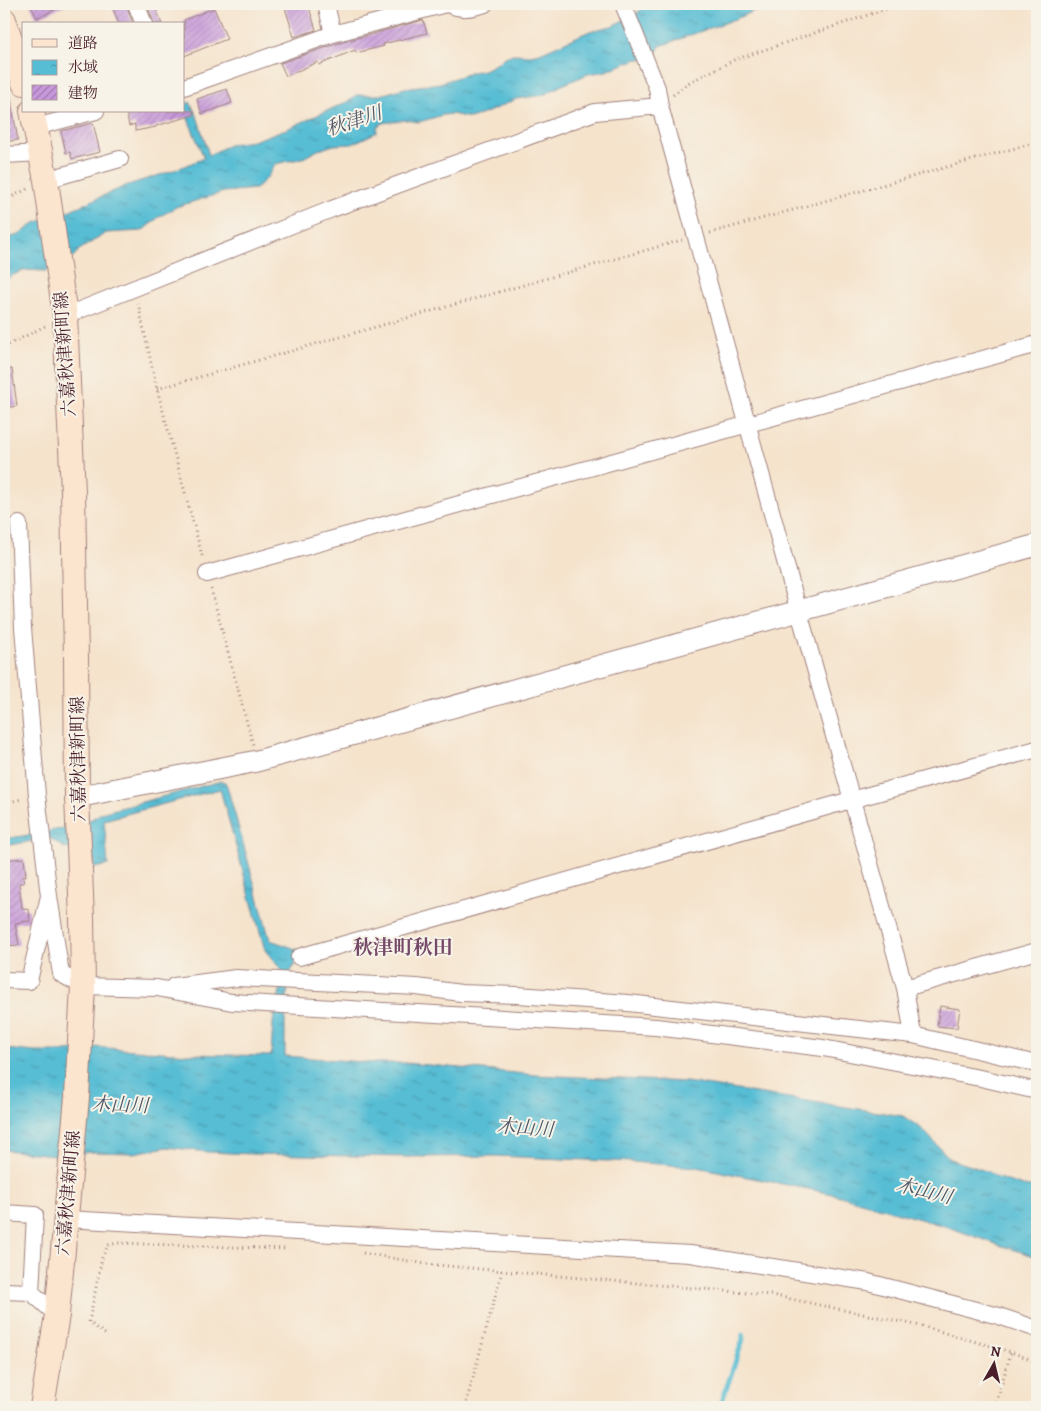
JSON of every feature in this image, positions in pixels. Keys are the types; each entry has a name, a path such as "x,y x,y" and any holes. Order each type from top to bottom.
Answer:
{"main road":[{"path":"4,20 22,77"},
{"name":"六嘉秋津新町線","path":"34,119 46,180 65,316 73,521 77,798 83,986 77,1097 57,1316 42,1407"}],"street":[{"path":"136,4 143,22"},
{"path":"326,4 333,34"},
{"path":"185,86 333,34 446,4 460,9 470,9 484,4"},
{"path":"623,4 656,88 747,424 904,988 913,1035"},
{"path":"65,316 332,209 595,112 660,106"},
{"path":"34,119 88,112"},
{"path":"4,155 41,153"},
{"path":"46,180 120,159"},
{"path":"207,574 1037,344"},
{"path":"19,524 23,628 37,794 49,896 61,974 83,986 157,988 236,978 417,987 461,993 518,994 628,1003 913,1035 1037,1064"},
{"path":"77,798 257,761 1037,545"},
{"path":"300,957 1037,749"},
{"path":"4,980 29,981 49,896"},
{"path":"904,988 1037,951"},
{"path":"157,988 232,1002 656,1027 823,1048 985,1079 1037,1091"},
{"path":"4,1213 35,1215 31,1292"},
{"path":"66,1219 690,1254 868,1282 999,1316 1037,1329"},
{"path":"4,1291 31,1292 57,1316"}],"path":[{"path":"660,106 688,83 734,60 901,4"},
{"path":"157,389 696,236 1037,142"},
{"path":"4,201 46,180"},
{"path":"135,288 157,389 257,761"},
{"path":"4,347 65,316"},
{"path":"105,1334 88,1322 102,1258 108,1245 118,1243 294,1249"},
{"path":"362,1253 426,1264 771,1295 921,1326 1012,1352 1037,1362"},
{"path":"464,1407 502,1271"},
{"path":"995,1407 1012,1352"}],"water":[{"name":"秋津川","path":"647,4 770,4 735,19 660,46 653,59 637,59 606,71 588,74 543,95 516,99 470,118 452,114 419,122 406,120 382,123 377,127 377,132 352,144 334,145 318,150 303,158 275,164 267,178 255,189 224,192 176,207 159,217 142,231 106,233 79,250 73,257 45,271 24,270 11,276 4,282 4,239 19,235 35,223 128,185 172,171 204,158 185,111 185,104 190,102 197,116 209,155 231,144 253,141 289,128 351,100 356,95 380,95 405,88 440,83 484,70 513,54 531,55 540,53 590,31 612,26 637,13"},
{"name":"木山川","path":"221,781 225,782 227,786 270,940 299,950 299,957 289,975 285,1022 285,1056 376,1063 407,1063 536,1075 686,1082 903,1116 922,1129 950,1159 989,1172 998,1178 1023,1186 1037,1188 1037,1257 948,1227 833,1194 697,1167 497,1156 409,1157 253,1154 208,1152 167,1147 133,1153 93,1152 55,1155 4,1150 4,1049 60,1052 93,1047 188,1054 271,1056 273,1022 284,973 265,950 220,789 104,820 108,865 94,868 94,858 63,847 50,838 4,846 4,839 69,827 82,823 101,813"}],"building":[{"path":"30,4 68,4 37,18"},
{"path":"111,4 126,4 132,22 118,22"},
{"path":"147,4 154,4 161,22 153,22"},
{"path":"284,4 308,4 316,30 294,37"},
{"path":"381,4 408,4 383,10"},
{"path":"214,8 227,39 185,56 184,20"},
{"path":"423,20 427,33 356,53 355,50 319,65 318,62 286,76 280,63 336,44"},
{"path":"227,89 232,103 202,114 197,99"},
{"path":"4,96 10,96 18,140 4,142"},
{"path":"194,111 194,115 156,127 135,131 135,124 129,126 126,112"},
{"path":"93,123 100,152 72,159 70,152 66,153 61,131"},
{"path":"12,369 17,406 4,408 4,370"},
{"path":"24,858 26,876 23,877 24,883 19,883 22,908 29,910 30,921 15,923 19,945 4,946 4,860"},
{"path":"940,1006 960,1009 957,1028 937,1026"}],"waterway":[{"path":"720,1407 743,1335"}],"district":[{"name":"秋津町秋田","path":"403,947"}]}
